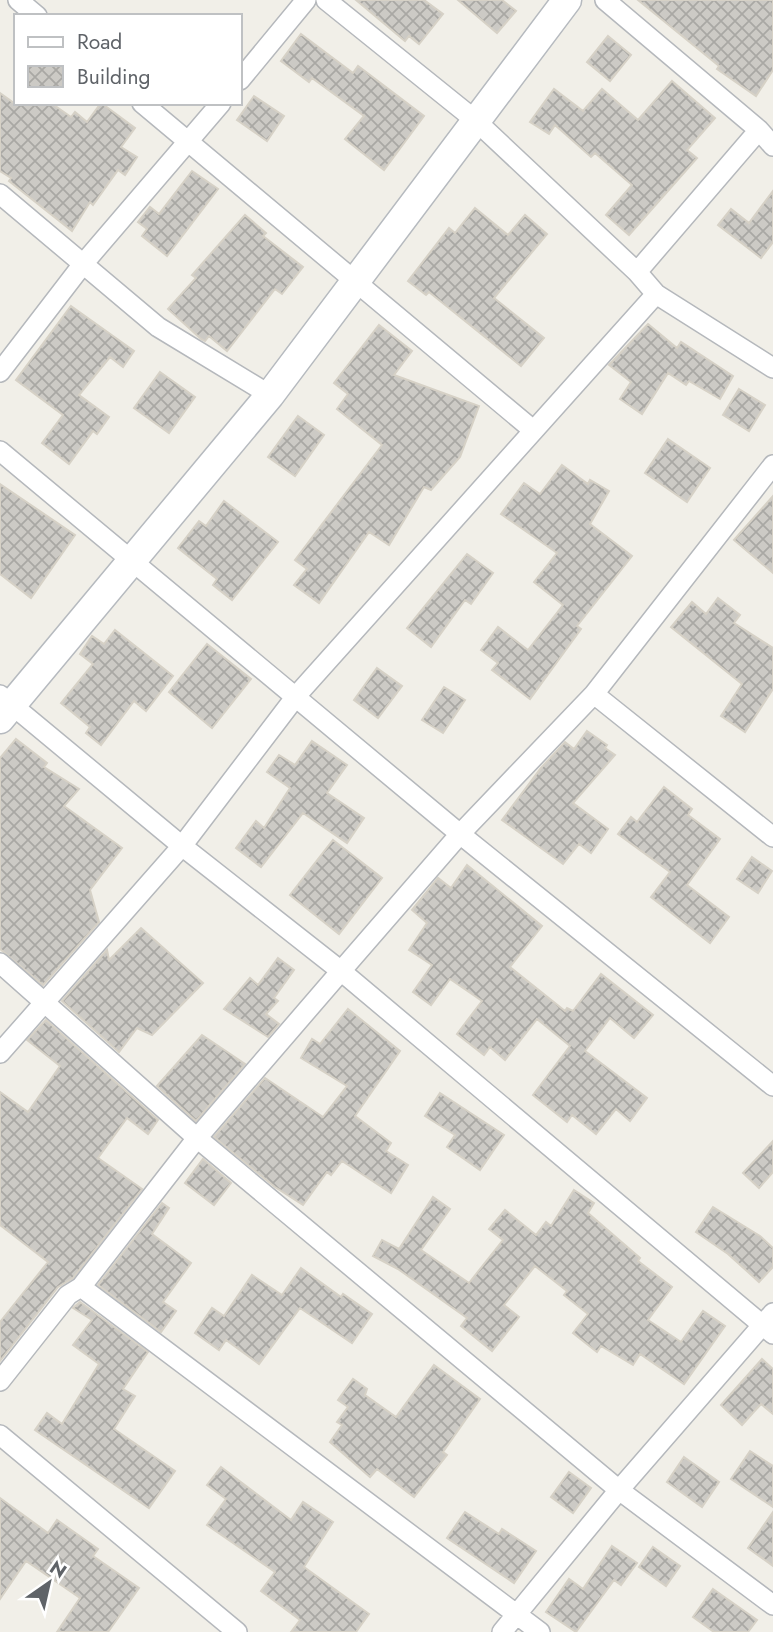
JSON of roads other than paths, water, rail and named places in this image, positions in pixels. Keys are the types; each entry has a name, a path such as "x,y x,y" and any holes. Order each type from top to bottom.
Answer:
{"main road":[{"path":"4,706 133,560 270,395 354,280 568,0"}],"street":[{"path":"18,0 35,14"},
{"path":"242,78 306,0"},
{"path":"326,0 475,120 637,272 656,294 773,368"},
{"path":"604,0 768,138 637,272"},
{"path":"144,105 533,430"},
{"path":"0,372 83,264 219,105"},
{"path":"0,194 158,327 270,395"},
{"path":"0,1053 182,846 297,695 656,294"},
{"path":"0,451 297,695 460,834 773,1086"},
{"path":"0,1381 68,1295 81,1287 197,1138 341,971 460,834 594,694 773,465"},
{"path":"594,694 773,837"},
{"path":"4,706 341,971 769,1324 619,1490 502,1632"},
{"path":"0,963 197,1138 619,1490 773,1605"},
{"path":"81,1287 540,1632"},
{"path":"0,1435 237,1632"}]}
